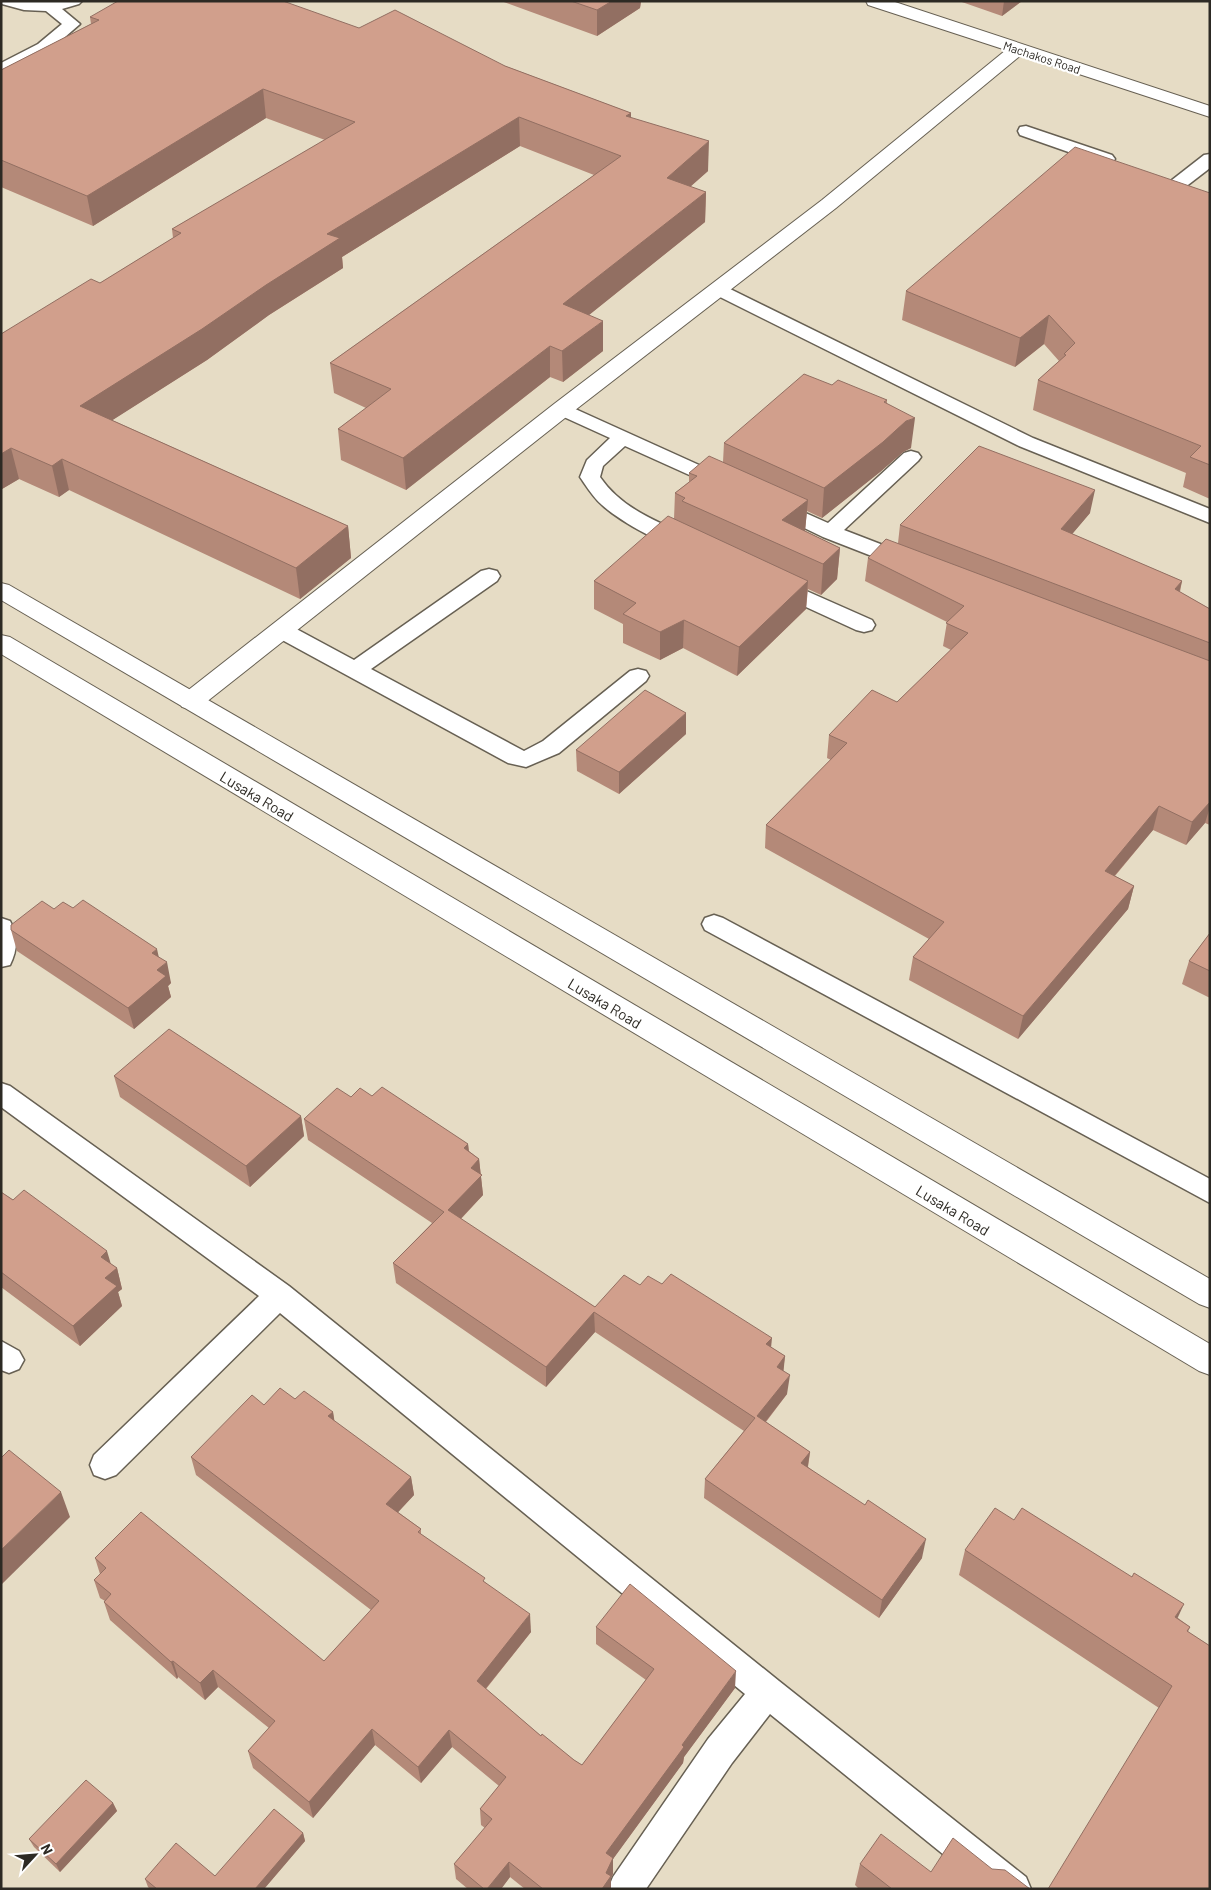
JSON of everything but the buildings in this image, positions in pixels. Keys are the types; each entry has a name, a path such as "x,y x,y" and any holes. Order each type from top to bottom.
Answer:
{"main road":[{"name":"Machakos Road","path":"874,1 1210,112"},
{"path":"192,701 562,408 829,204 1018,49"},
{"path":"1,590 708,1005 1210,1295"},
{"name":"Lusaka Road","path":"1,643 1210,1361"}],"lane":[{"path":"8,1 18,5 52,8 74,1"},
{"path":"1,70 44,47 72,24 52,8"},
{"path":"1026,131 1124,166"},
{"path":"1160,178 1186,187 1210,159"},
{"path":"718,289 1026,442 1210,517"},
{"path":"562,408 830,532 922,568"},
{"path":"623,436 594,464 590,477 597,489 608,501 627,516 706,552"},
{"path":"830,532 911,457"},
{"path":"355,670 488,576"},
{"path":"759,576 864,625"},
{"path":"281,630 516,757 526,759 551,747 638,676"},
{"path":"714,924 1210,1192"},
{"path":"1,927 5,934 1,958"},
{"path":"1,1093 279,1295 767,1692 1014,1889"},
{"path":"105,1465 279,1295"},
{"path":"625,1889 720,1751 767,1692"}],"shaded area":[{"path":"1,1 1210,1 1210,1889 1,1889"}]}
